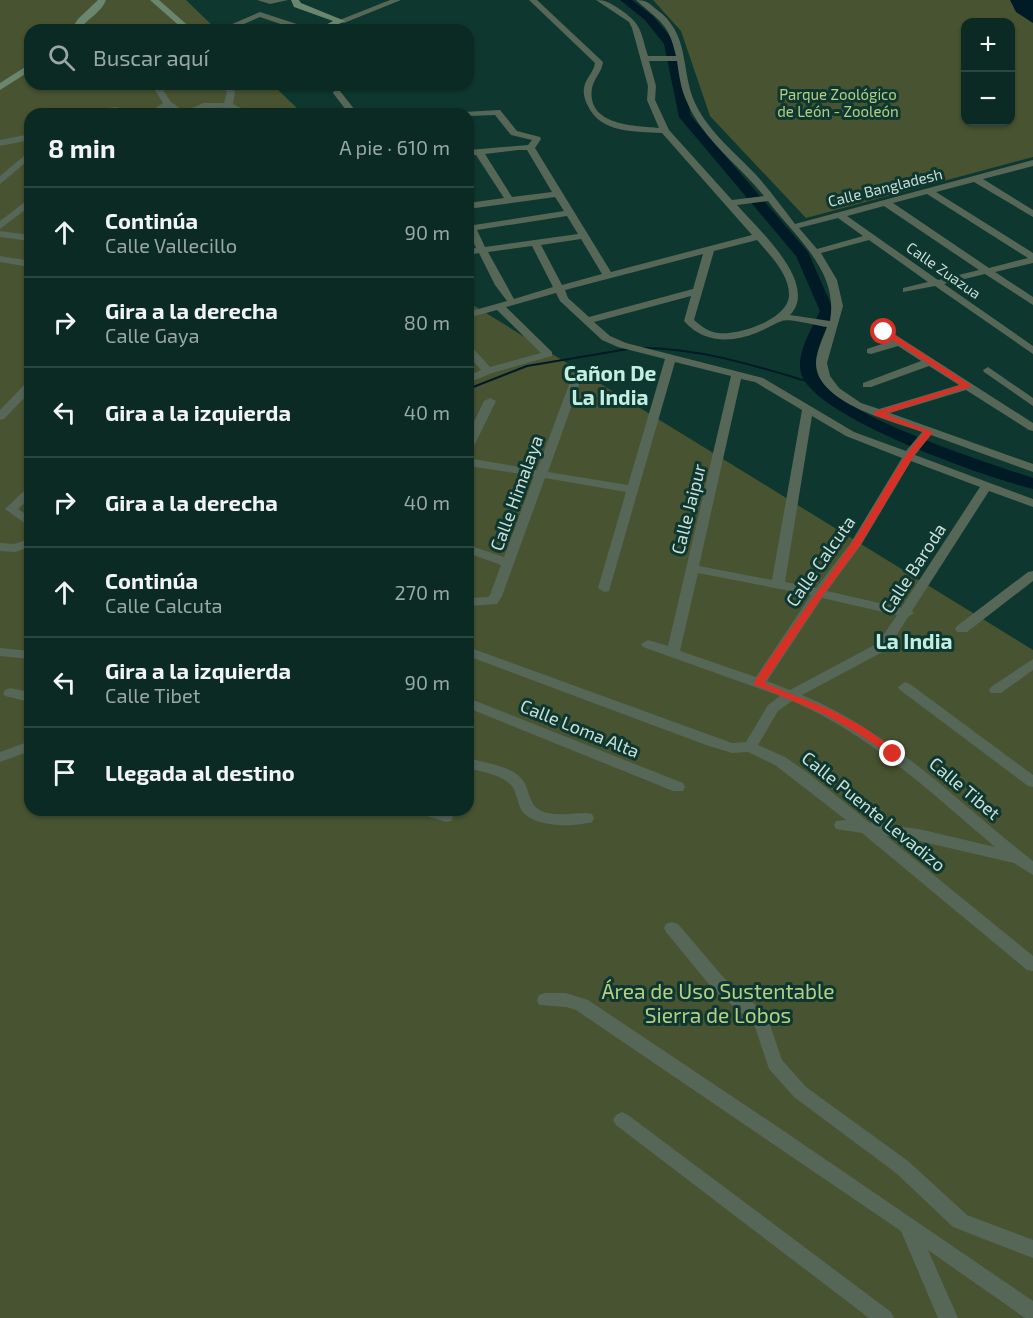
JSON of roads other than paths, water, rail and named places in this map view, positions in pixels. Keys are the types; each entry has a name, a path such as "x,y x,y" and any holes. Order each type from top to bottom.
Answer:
{"street":[{"path":"79,24 101,4 102,0"},
{"path":"154,0 182,24"},
{"path":"261,0 270,2 284,0"},
{"path":"295,0 297,5 341,21"},
{"path":"364,12 365,6 377,0"},
{"path":"334,24 398,0"},
{"path":"533,0 599,62 600,67 588,87 588,102 591,107 610,125 665,131"},
{"path":"600,0 632,21 647,58 652,86 651,100 665,131 734,203 759,236 790,280 794,297 792,307 784,317 745,336 725,338 707,335 696,328 689,321 708,250"},
{"path":"640,0 659,14 670,26 678,40 678,58 700,119 825,265 836,288 838,308 829,325 821,358 826,383 843,397 927,434 1033,468"},
{"path":"236,24 260,14 289,24"},
{"path":"647,58 678,58"},
{"path":"0,87 24,71"},
{"path":"159,90 168,104 174,108"},
{"path":"228,105 230,90"},
{"path":"337,93 349,108"},
{"path":"161,108 168,104"},
{"path":"199,108 228,105 235,108"},
{"path":"474,113 497,112 514,133 525,134 537,139 530,148"},
{"path":"0,143 24,138"},
{"path":"474,152 518,147 530,148"},
{"path":"530,148 572,213 608,276"},
{"path":"479,152 510,201"},
{"path":"0,182 24,160"},
{"name":"Calle Bangladesh","path":"793,227 1033,163"},
{"path":"981,178 1033,206"},
{"path":"981,178 1033,214"},
{"path":"929,191 1033,258"},
{"path":"474,205 559,194"},
{"path":"734,203 767,199"},
{"path":"885,202 1033,302"},
{"path":"0,226 24,212"},
{"path":"474,225 572,213"},
{"name":"Calle Zuazua","path":"838,214 1033,351"},
{"path":"0,234 24,237"},
{"path":"474,234 510,298"},
{"path":"474,251 584,236"},
{"path":"474,307 608,276 759,236"},
{"path":"815,252 871,237"},
{"path":"535,243 561,287 586,321 606,338 650,353 759,380 850,434 911,454 1033,502"},
{"path":"907,290 1033,258"},
{"path":"0,259 24,263"},
{"path":"474,313 561,287"},
{"path":"586,321 695,292"},
{"path":"474,377 488,370 546,355 548,352 499,306"},
{"path":"784,317 829,325"},
{"path":"884,332 1030,424"},
{"path":"871,351 900,342"},
{"path":"474,355 488,370"},
{"path":"604,588 671,357"},
{"path":"867,385 931,361"},
{"path":"988,370 1033,403"},
{"name":"Calle Jaipur","path":"673,653 737,373"},
{"name":"Calle Himalaya","path":"474,602 492,600 496,596 578,374"},
{"path":"877,413 968,386"},
{"path":"0,417 24,391"},
{"path":"474,434 490,401"},
{"path":"778,585 808,408"},
{"name":"Calle Calcuta","path":"758,684 819,593 855,545 911,454 927,434"},
{"path":"474,463 632,489"},
{"name":"Calle Baroda","path":"750,747 773,708 789,696 883,646 907,613 987,485"},
{"path":"24,497 11,508 24,518"},
{"path":"0,547 15,548 24,545"},
{"path":"474,551 509,563"},
{"path":"692,568 907,613"},
{"path":"962,629 1030,580"},
{"name":"Calle Tibet","path":"648,644 789,696 859,729 1026,860 1033,869"},
{"path":"0,652 24,654"},
{"name":"Calle Puente Levadizo","path":"474,653 711,742 732,748 750,747 780,761 803,777 1033,965"},
{"path":"996,690 1033,663"},
{"path":"905,687 1033,782"},
{"path":"10,693 24,696"},
{"name":"Calle Loma Alta","path":"474,705 678,787"},
{"path":"0,757 24,748"},
{"path":"474,765 505,775 516,782 527,807 535,814 547,817 587,818"},
{"path":"841,825 919,835 1026,860"},
{"path":"672,928 718,983 751,1011 762,1024 776,1064 800,1092 903,1167 960,1221 1033,1249"},
{"path":"545,1000 566,1000 582,1005 907,1224 1033,1312"},
{"path":"622,1120 884,1318"},
{"path":"907,1224 948,1318"}],"water":[{"path":"1010,0 1033,0 1033,23 1016,12"}],"waterway":[{"path":"625,0 649,18 670,43 685,117 803,255 827,311 810,352 808,369 810,376 822,392 844,408 875,424 947,454 1033,484"},
{"path":"641,348 706,355 749,364 813,383"},
{"path":"474,387 527,366 628,349"}],"district":[{"name":"Cañon De La India","path":"610,384"},
{"name":"La India","path":"914,640"}],"park label":[{"name":"Parque Zoológico de León - Zooleón","path":"838,102"},
{"name":"Área de Uso Sustentable Sierra de Lobos","path":"718,1002"}]}
